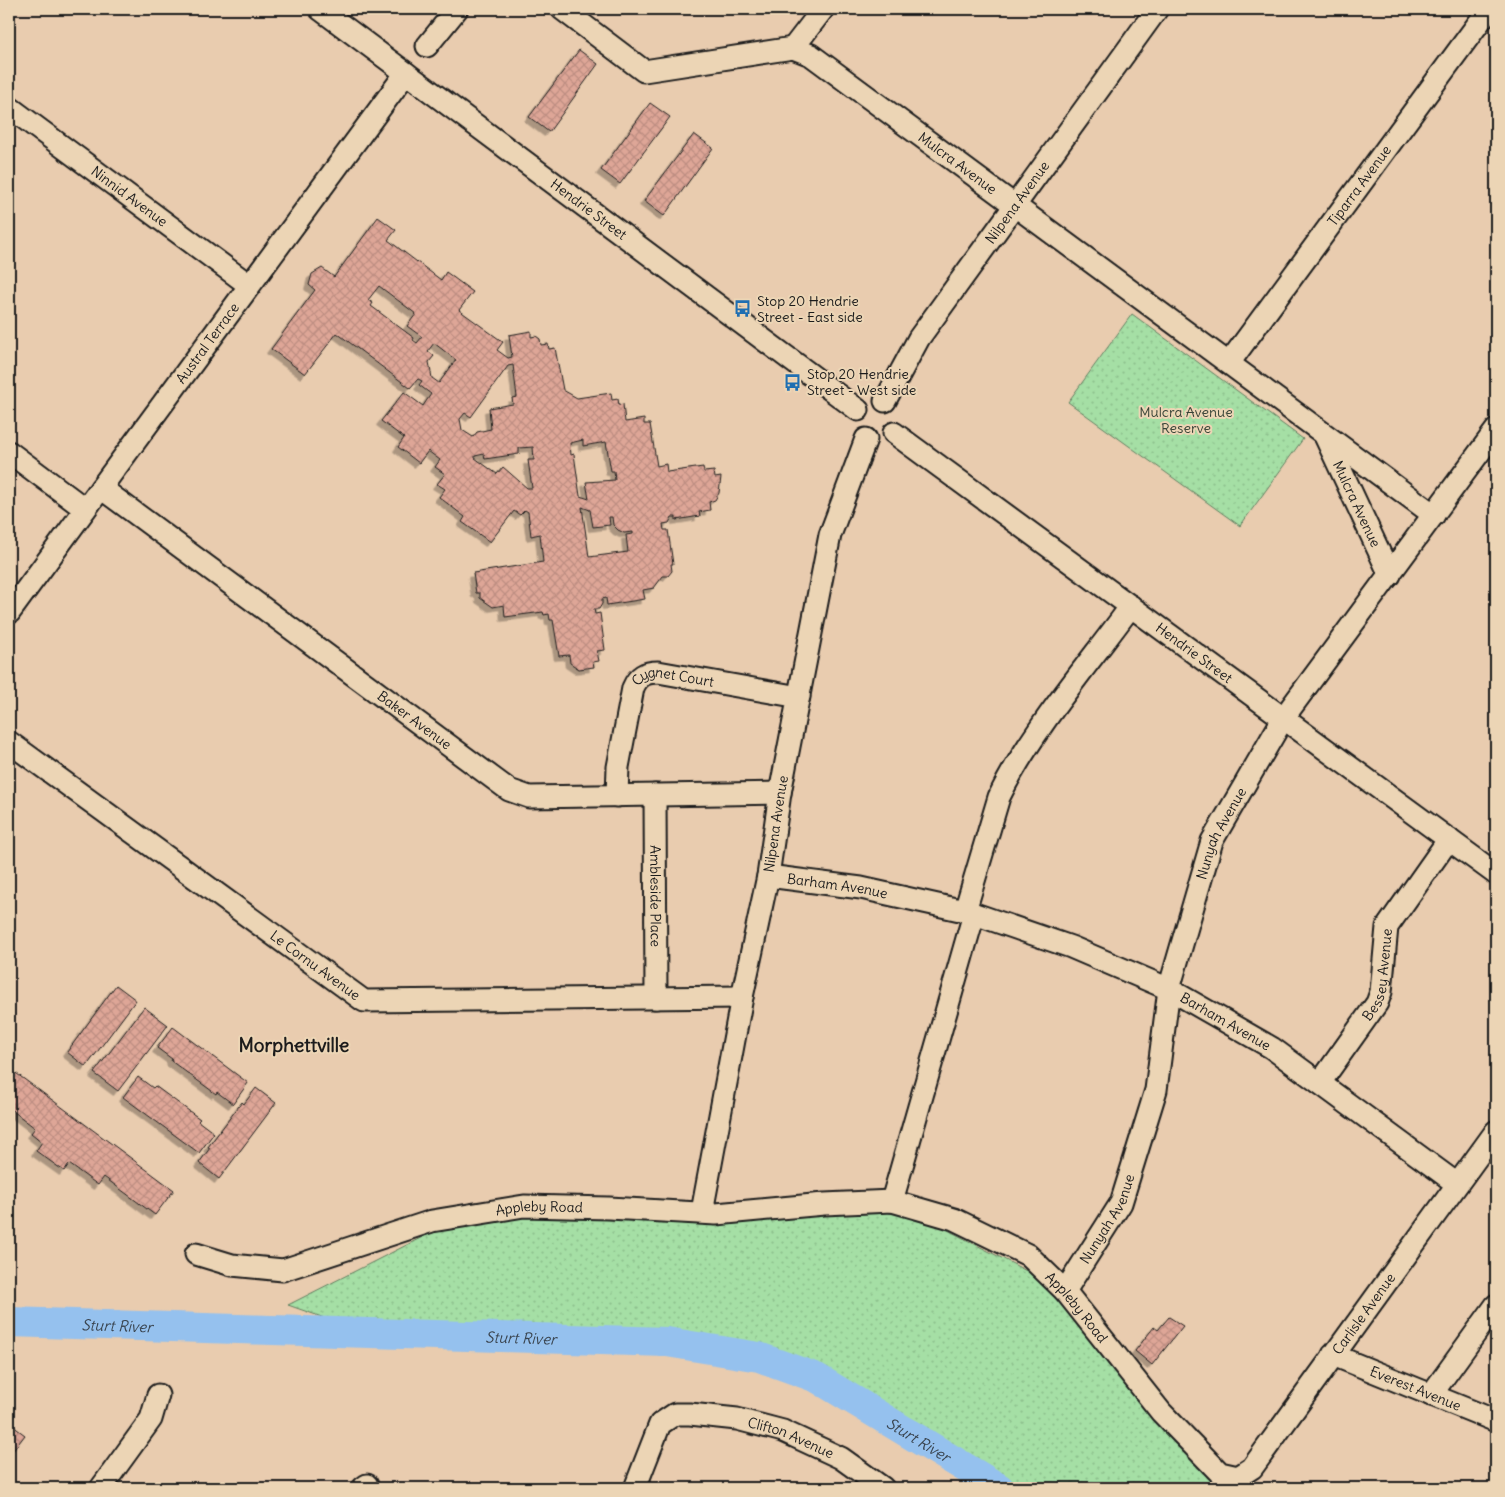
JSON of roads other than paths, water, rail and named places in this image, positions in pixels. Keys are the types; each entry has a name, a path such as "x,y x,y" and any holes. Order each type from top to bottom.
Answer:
{"street":[{"name":"Hendrie Street","path":"320,9 858,410"},
{"path":"427,46 457,9"},
{"path":"562,9 644,71 793,48 823,9"},
{"name":"Nilpena Avenue","path":"884,401 919,338 1013,206 1158,9"},
{"name":"Tiparra Avenue","path":"1229,363 1489,9"},
{"name":"Mulcra Avenue","path":"793,48 811,56 1434,514"},
{"name":"Austral Terrace","path":"9,613 406,73"},
{"name":"Ninnid Avenue","path":"9,107 250,285"},
{"path":"869,400 884,401 891,404 897,416 894,433 883,441 866,440 857,431 855,424 858,410 869,400"},
{"name":"Nunyah Avenue","path":"1064,1291 1121,1203 1156,1090 1170,989 1212,841 1284,717 1496,430"},
{"name":"Hendrie Street","path":"894,433 1496,874"},
{"name":"Mulcra Avenue","path":"1324,434 1390,575"},
{"name":"Nilpena Avenue","path":"702,1212 742,997 768,876 780,793 830,535 866,440"},
{"path":"9,452 86,509"},
{"name":"Baker Avenue","path":"102,488 509,790 528,797 780,793"},
{"path":"892,1201 999,797 1035,736 1132,606"},
{"name":"Cygnet Court","path":"617,796 618,767 633,688 645,673 658,672 799,697"},
{"name":"Le Cornu Avenue","path":"9,742 364,1001 742,997"},
{"name":"Ambleside Place","path":"655,795 656,998"},
{"name":"Bessey Avenue","path":"1320,1084 1377,1003 1381,992 1387,927 1449,839"},
{"name":"Barham Avenue","path":"768,876 861,888 969,912 1071,946 1170,989 1272,1048 1458,1184"},
{"name":"Carlisle Avenue","path":"1220,1473 1238,1477 1252,1468 1496,1132"},
{"name":"Appleby Road","path":"196,1254 232,1266 283,1270 432,1221 524,1206 716,1214 824,1204 892,1201 954,1219 1028,1255 1064,1291 1161,1412 1220,1473"},
{"path":"1431,1395 1496,1305"},
{"name":"Everest Avenue","path":"1333,1355 1496,1421"},
{"path":"101,1488 151,1419 158,1395"},
{"name":"Clifton Avenue","path":"636,1488 660,1424 675,1414 738,1419 783,1431 841,1458 883,1488"}],"waterway":[{"name":"Sturt River","path":"9,1322 667,1342 759,1357 817,1378 999,1488"}],"place":[{"name":"Stop 20 Hendrie Street - East side","path":"743,309"},
{"name":"Stop 20 Hendrie Street - West side","path":"793,382"}],"district":[{"name":"Morphettville","path":"294,1045"}],"park label":[{"name":"Mulcra Avenue Reserve","path":"1186,420"}]}
